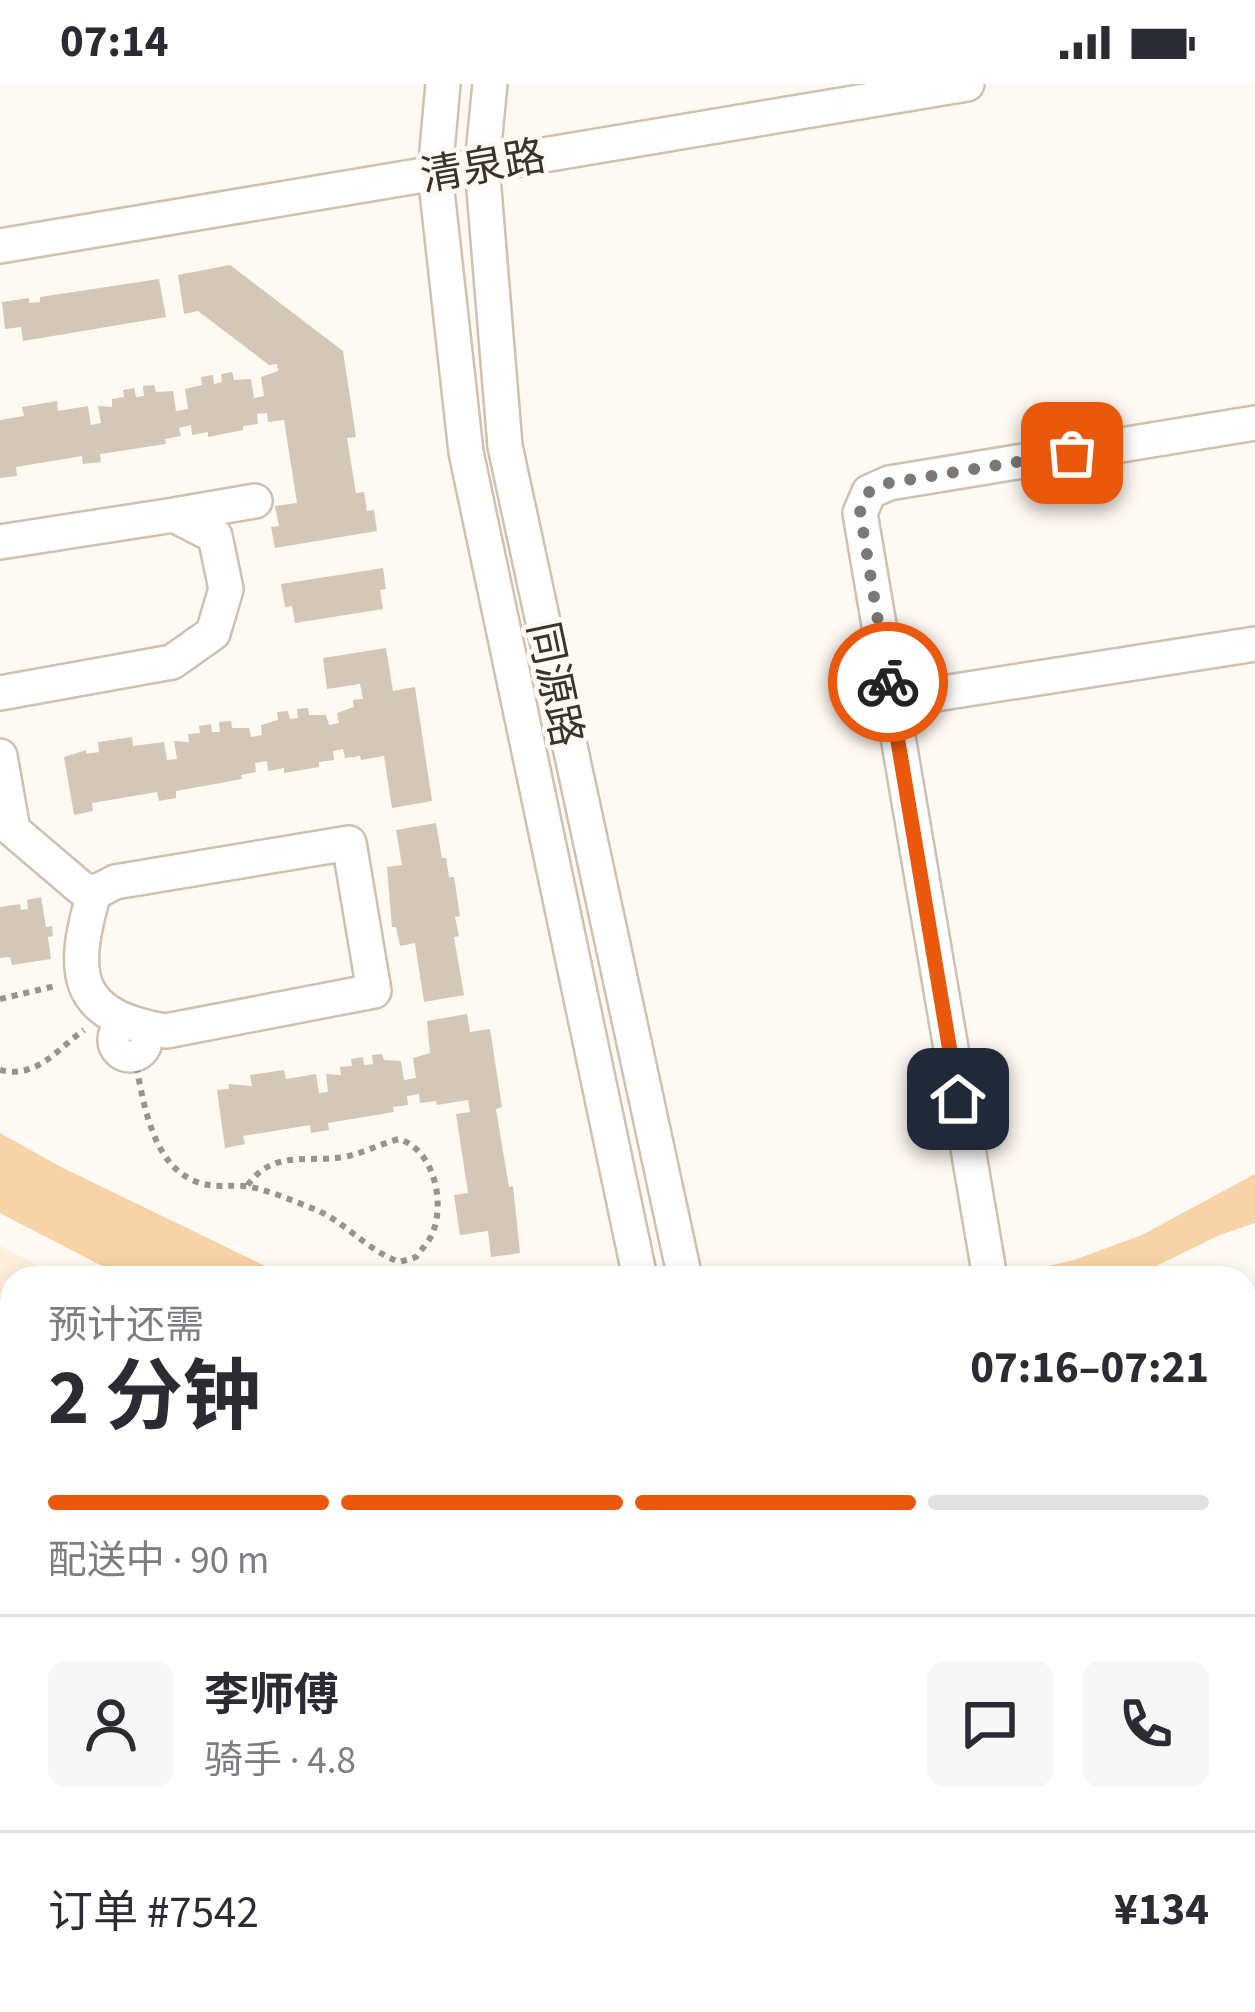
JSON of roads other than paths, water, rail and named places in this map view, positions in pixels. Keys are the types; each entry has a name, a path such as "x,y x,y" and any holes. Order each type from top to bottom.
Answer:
{"street":[{"name":"同源路","path":"443,84 435,173 466,452 637,1266"},
{"name":"同源路","path":"490,84 482,164 505,446 682,1266"},
{"name":"清泉路","path":"0,246 967,84"},
{"path":"988,1266 860,512 869,492 889,483 1255,423"},
{"path":"0,542 255,501"},
{"path":"0,693 172,662 213,633 226,589 215,536 174,515"},
{"path":"891,701 1255,644"},
{"path":"0,756 13,830 81,888 94,893 115,882 349,843 374,991 129,1039 82,978 80,940 94,893"}]}
